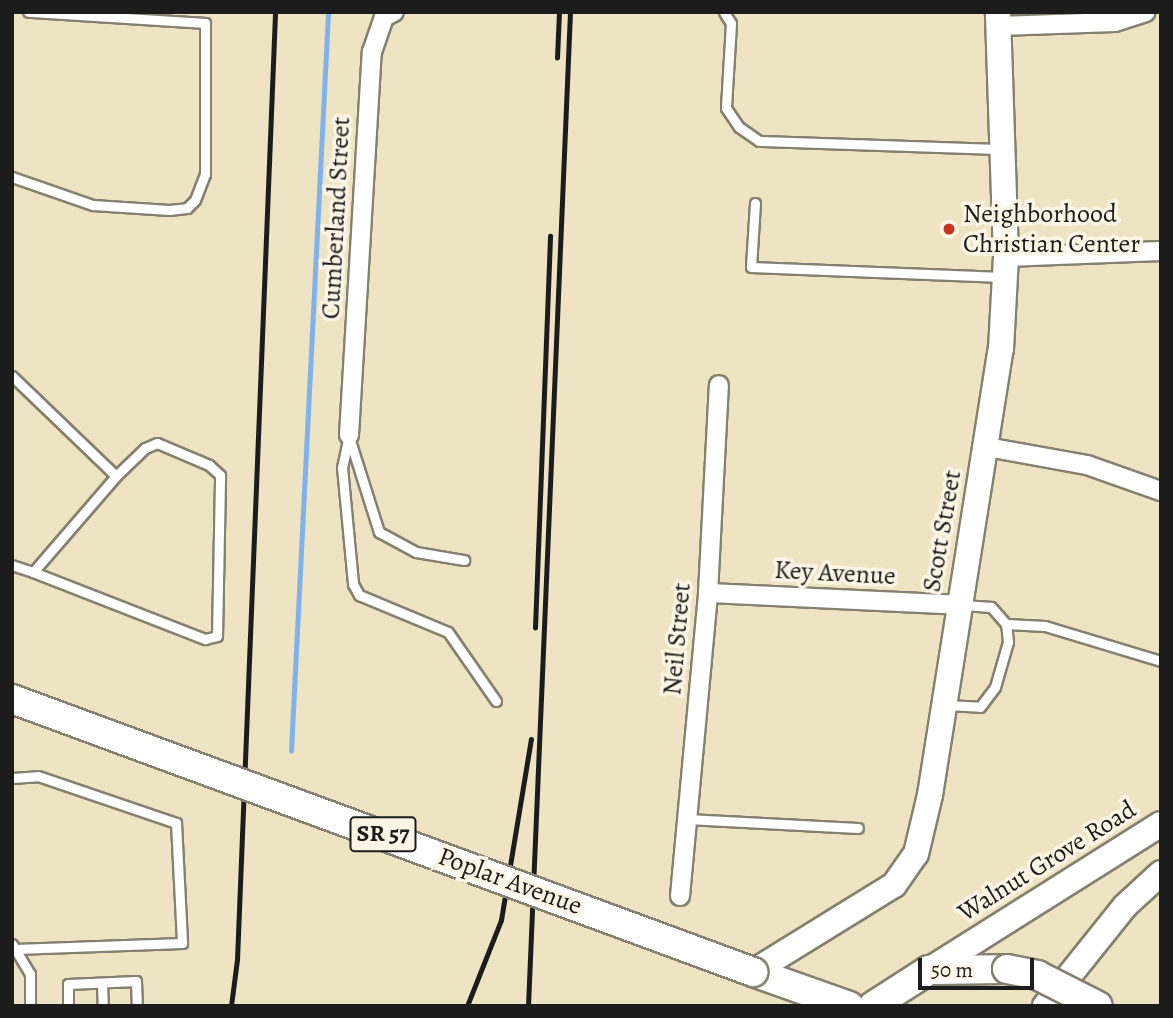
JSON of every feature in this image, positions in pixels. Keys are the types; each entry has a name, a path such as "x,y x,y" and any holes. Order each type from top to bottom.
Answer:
{"main road":[{"name":"Scott Street","path":"753,972 894,885 916,854 930,795 1001,349 1006,267 998,19"},
{"name":"Poplar Avenue","path":"12,699 849,1006"},
{"name":"Walnut Grove Road","path":"929,970 1161,824"},
{"path":"1045,1006 1125,906 1161,873"},
{"path":"873,1006 929,970 1007,968 1037,975 1098,1006"}],"street":[{"name":"Cumberland Street","path":"349,435 372,52 384,17 394,12"},
{"path":"998,19 1115,22 1145,12"},
{"path":"1006,267 1161,251"},
{"name":"Neil Street","path":"680,896 708,593 719,385"},
{"path":"986,447 1087,465 1161,491"},
{"name":"Key Avenue","path":"708,593 960,605"}],"lane":[{"path":"12,177 93,205 169,210 187,208 195,200 205,174 205,23 28,12"},
{"path":"724,12 731,23 726,108 739,127 759,141 1003,149"},
{"path":"755,203 751,267 1006,267"},
{"path":"12,376 116,476"},
{"path":"349,435 379,532 416,552 464,560"},
{"path":"349,435 342,467 353,583 359,595 448,632 496,701"},
{"path":"12,565 205,639 217,636 220,475 209,465 157,443 145,448 116,476 33,572"},
{"path":"944,705 980,707 995,687 1008,642 1006,624 991,607 960,605"},
{"path":"1006,624 1045,625 1161,661"},
{"path":"12,778 38,776 176,823 182,943 14,946 30,974 30,1006"},
{"path":"687,819 858,828"},
{"path":"68,1006 68,984 136,981 137,1006"},
{"path":"102,983 103,1006"}],"waterway":[{"path":"291,751 328,12"}],"railway":[{"path":"231,1006 237,960 275,12"},
{"path":"557,58 559,12"},
{"path":"528,1006 570,12"},
{"path":"535,628 550,236"},
{"path":"467,1006 501,920 531,739"}],"place":[{"name":"Neighborhood Christian Center","path":"949,229"}]}
